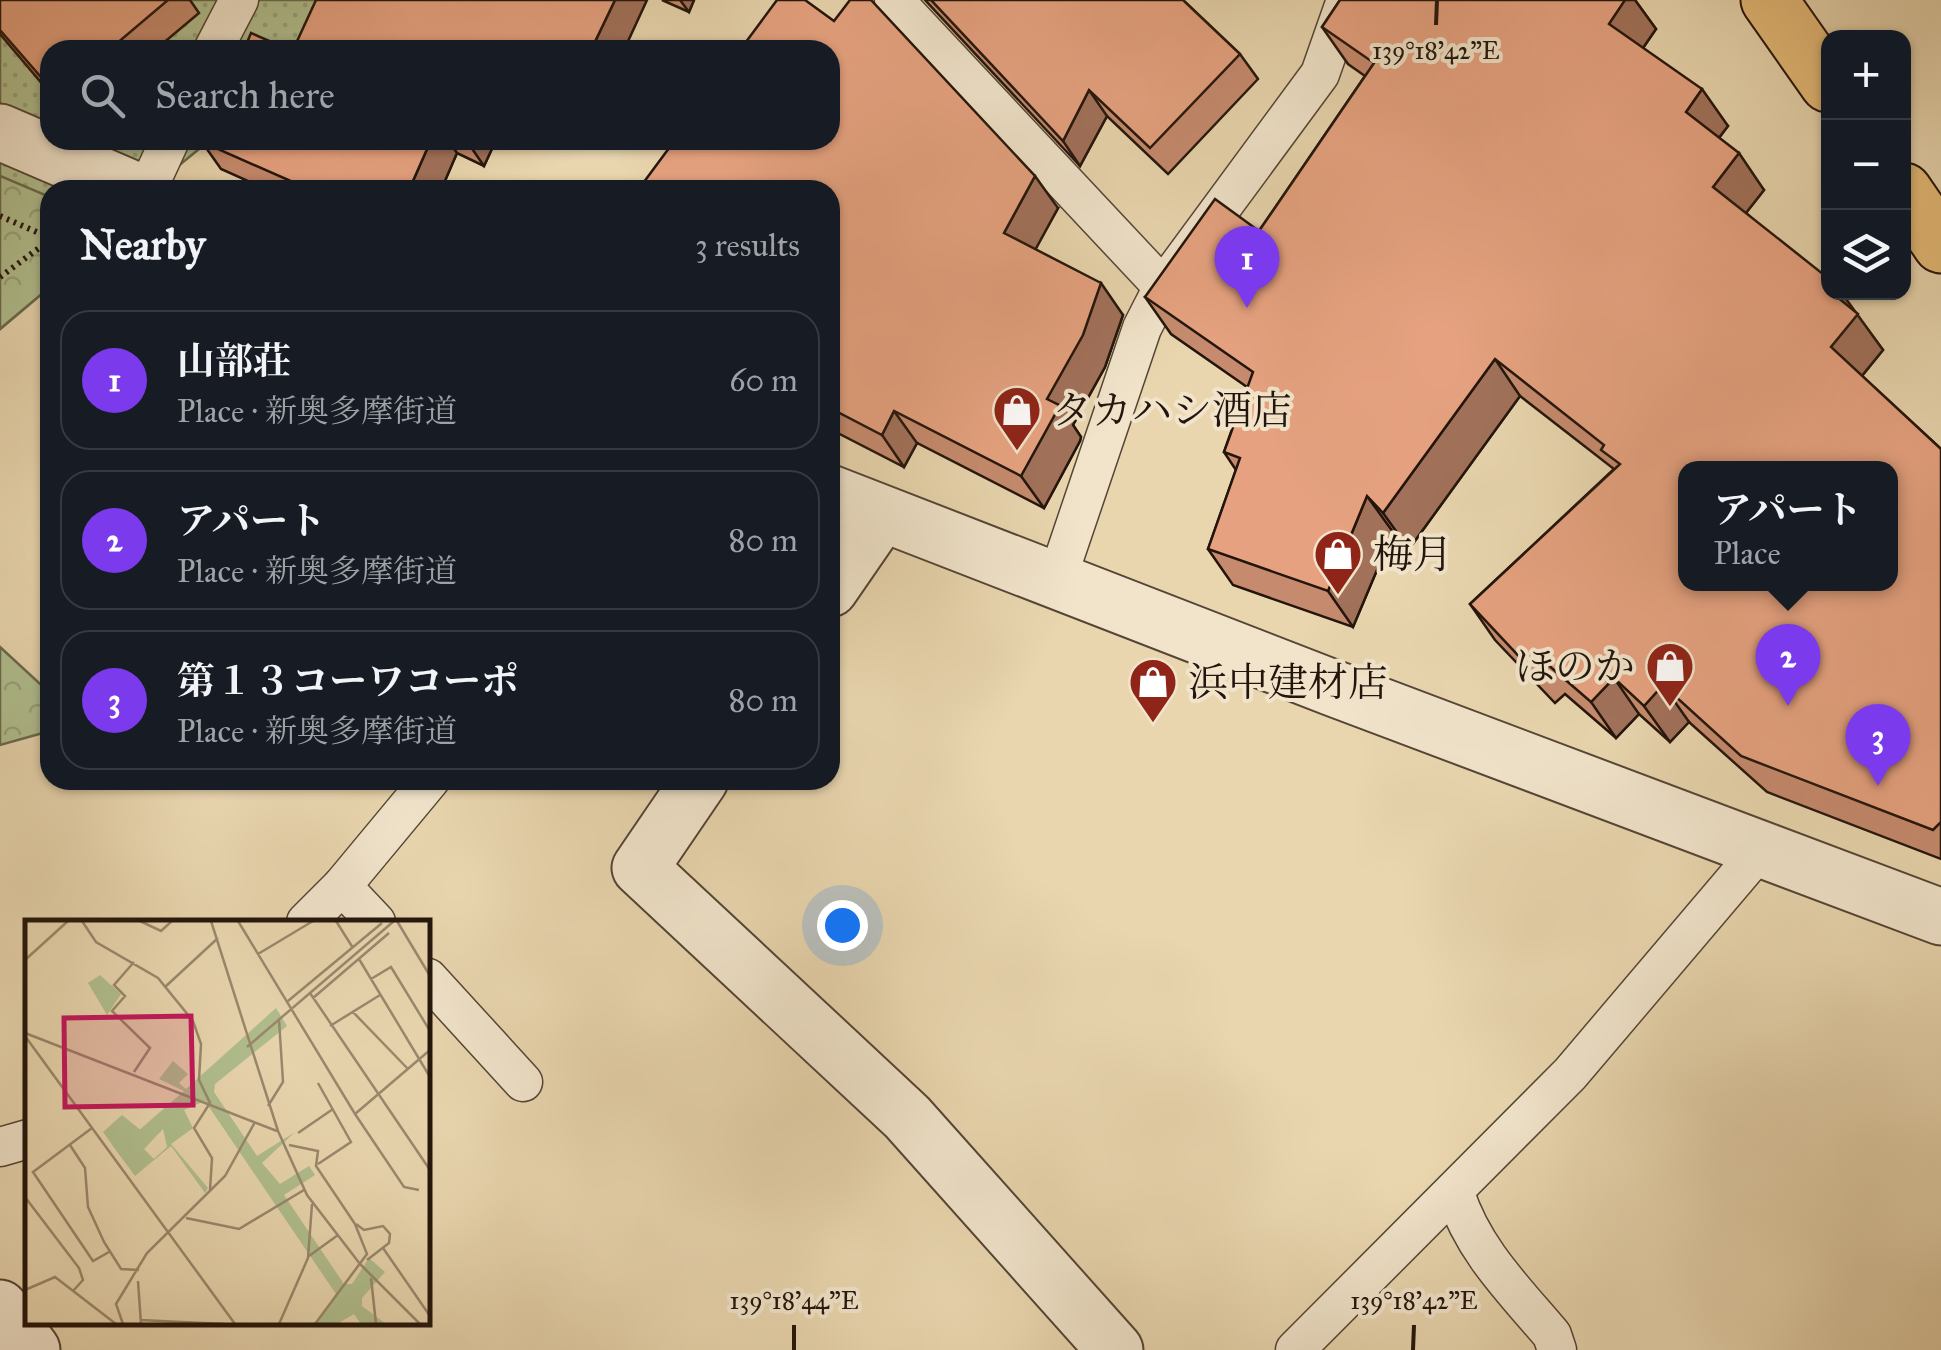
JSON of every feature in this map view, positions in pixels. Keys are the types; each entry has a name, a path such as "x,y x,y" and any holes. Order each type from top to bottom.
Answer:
{"main road":[{"path":"1769,0 1821,74"},
{"path":"1911,201 1941,245"}],"street":[{"path":"0,132 40,149"},
{"path":"42,150 112,180"},
{"path":"840,497 1941,917"},
{"path":"840,575 881,515"},
{"path":"693,790 640,868 907,1118 1115,1350"},
{"path":"0,1308 32,1350"}],"lane":[{"path":"218,40 240,0"},
{"path":"894,0 1162,287"},
{"path":"1057,580 1121,384 1162,287 1320,74 1346,0"},
{"path":"152,180 165,150"},
{"path":"308,920 342,886 422,790"},
{"path":"1295,1350 1570,1074 1760,849"},
{"path":"342,886 374,920"},
{"path":"430,980 523,1082"},
{"path":"0,1147 25,1140"},
{"path":"1454,1193 1465,1226 1552,1335 1558,1350"}],"path":[{"path":"0,216 40,234"},
{"path":"0,277 40,247"}],"green space":[{"path":"29,0 378,0 330,40 40,40 40,150 198,150 161,180 40,180 40,295 0,329 0,24"},
{"path":"0,176 40,193 40,295 0,329"},
{"path":"0,647 40,684 40,734 0,745"}],"building":[{"path":"0,0 168,0 121,40 40,40 40,76 0,30"},
{"path":"316,0 615,0 596,40 298,40"},
{"path":"777,0 805,0 834,21 850,0 871,0 1035,176 1004,233 1101,283 1083,335 1047,399 1059,405 1058,409 1021,476 894,411 882,435 840,413 840,180 645,180 668,150 840,150 840,40 747,40"},
{"path":"931,0 1183,0 1240,54 1150,148 1089,90 1063,141"},
{"path":"1340,0 1625,0 1609,24 1702,89 1686,112 1739,153 1713,187 1821,272 1821,300 1841,300 1858,314 1831,347 1941,449 1941,822 1933,830 1741,756 1663,685 1644,706 1614,678 1591,702 1539,657 1529,667 1470,604 1620,464 1601,450 1604,445 1495,359 1383,513 1367,496 1328,591 1208,549 1240,458 1224,452 1253,372 1145,297 1215,199 1259,231 1374,63 1322,27"},
{"path":"251,33 267,40 248,40"},
{"path":"220,150 427,150 413,180 288,180"}],"place":[{"name":"山部荘","path":"1247,308"},
{"name":"タカハシ酒店","path":"1017,452"},
{"name":"梅月","path":"1338,596"},
{"name":"アパート","path":"1788,706"},
{"name":"ほのか","path":"1670,708"},
{"name":"浜中建材店","path":"1153,724"},
{"name":"第１３コーワコーポ","path":"1878,786"}]}
